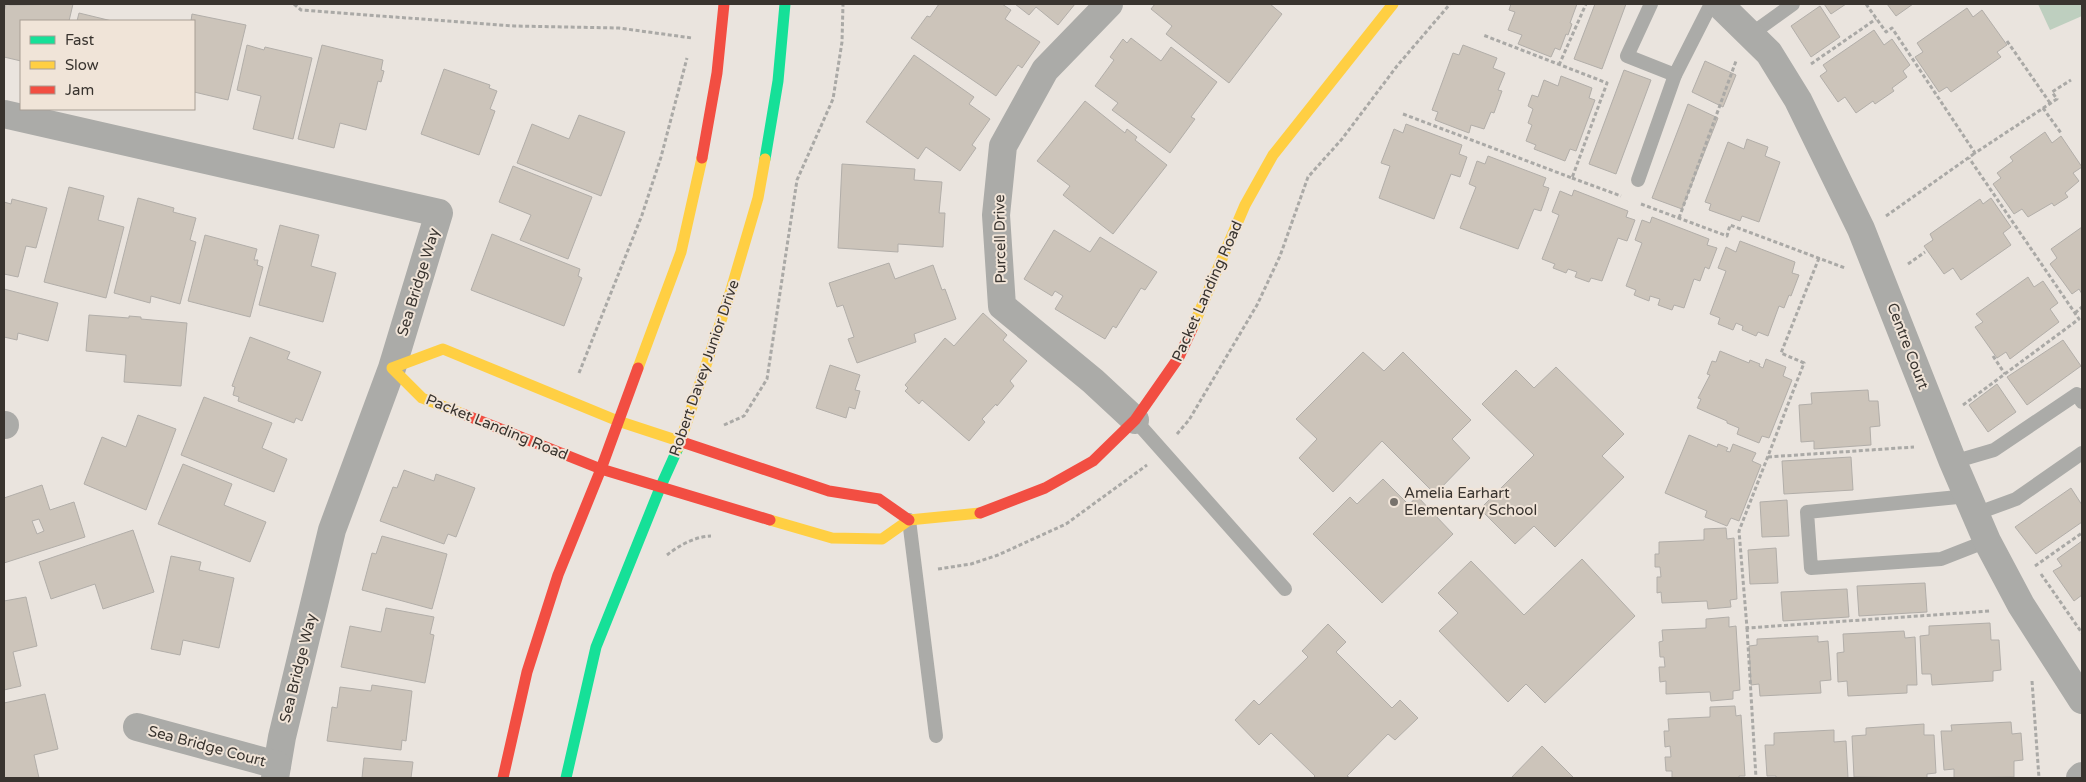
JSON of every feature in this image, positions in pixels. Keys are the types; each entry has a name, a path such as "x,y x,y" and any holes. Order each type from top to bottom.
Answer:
{"street":[{"path":"504,778 527,672 558,575 601,468 681,252 698,184 717,73 724,4"},
{"name":"Robert Davey Junior Drive","path":"566,778 596,647 660,488 681,442 728,300 758,198 778,81 785,4"},
{"name":"Purcell Drive","path":"1109,4 1045,70 1003,146 996,215 1002,306 1093,381 1135,420"},
{"name":"Packet Landing Road","path":"392,368 422,398 601,468 660,488 832,538 882,539 909,520 976,514 1045,488 1093,461 1135,420 1179,357 1245,205 1273,155 1393,4"},
{"name":"Centre Court","path":"1719,4 1769,53 1798,100 1861,230 1953,462 1987,541 2022,605 2082,700"},
{"name":"Sea Bridge Way","path":"4,114 438,213 392,368 332,530 282,737 276,772"},
{"path":"392,368 443,348 618,421 829,490 880,499 909,520"},
{"name":"Sea Bridge Court","path":"137,727 276,772"}],"lane":[{"path":"1651,4 1627,56 1675,75"},
{"path":"1638,180 1675,75 1711,4"},
{"path":"1750,35 1793,4"},
{"path":"1953,462 1994,450 2077,394 2082,402"},
{"path":"1135,420 1285,589"},
{"path":"1987,541 1941,559 1810,568 1807,512 1971,505 2016,499 2082,453"},
{"path":"909,520 936,736"}],"path":[{"path":"294,4 302,10 514,26 619,28 693,38 722,25"},
{"path":"681,442 744,416 767,379 797,180 833,98 842,42 843,4"},
{"path":"1559,64 1586,4"},
{"path":"1866,4 1886,32 1892,28 1975,153"},
{"path":"1806,58 1811,64 1876,19"},
{"path":"1700,27 1724,46 1740,67"},
{"path":"1483,35 1607,83 1572,178"},
{"path":"690,48 693,38"},
{"path":"2007,42 2050,103"},
{"path":"568,400 645,206 661,156 687,57"},
{"path":"1679,218 1736,61"},
{"path":"1861,230 1880,221 1975,153 2057,99 2052,92 2071,80"},
{"path":"2043,108 2061,134"},
{"path":"1403,114 1626,198"},
{"path":"1962,405 2079,319 1968,158"},
{"path":"1634,201 1727,236 1730,225 1846,268 1843,261"},
{"path":"1908,264 1925,252"},
{"path":"2074,313 2082,307"},
{"path":"1993,356 2005,374"},
{"path":"1768,457 1915,447"},
{"path":"2035,566 2082,633"},
{"path":"1747,628 1756,778"},
{"path":"2032,674 2039,778"}],"green space":[{"path":"2038,4 2082,4 2082,16 2050,30"}],"building":[{"path":"6,4 73,4 69,20 20,20 20,61 4,57 4,12"},
{"path":"939,4 1002,4 1011,10 1005,19 1040,42 1022,68 1018,65 996,96 911,38 927,16 930,17"},
{"path":"1015,4 1075,4 1058,25 1036,7 1029,15"},
{"path":"1155,4 1270,4 1282,14 1229,83 1166,34 1172,26 1151,9"},
{"path":"1511,4 1577,4 1568,35 1566,34 1560,50 1555,48 1551,57 1518,44 1522,35 1508,30 1515,12 1509,10"},
{"path":"1595,4 1626,4 1602,69 1574,59"},
{"path":"1824,4 1846,4 1831,14"},
{"path":"1887,4 1913,4 1896,16"},
{"path":"1820,6 1840,37 1811,57 1791,26"},
{"path":"1967,8 1973,17 1982,10 2007,45 1997,52 2001,57 1951,92 1947,87 1939,92 1915,57 1923,52 1917,43"},
{"path":"79,13 108,20 77,20"},
{"path":"192,14 246,25 228,100 195,92 195,20 191,20"},
{"path":"1874,30 1884,45 1892,39 1910,65 1903,71 1907,77 1892,88 1894,91 1875,104 1873,101 1856,113 1845,97 1838,102 1820,76 1827,71 1823,65"},
{"path":"1131,38 1161,61 1171,47 1217,82 1191,117 1195,119 1170,153 1112,110 1118,103 1095,86 1114,60 1110,57 1123,39 1127,43"},
{"path":"247,45 264,50 265,47 312,58 293,139 253,129 261,96 237,90"},
{"path":"322,45 383,60 381,70 384,71 381,82 378,81 366,130 340,123 334,148 298,139"},
{"path":"1463,45 1497,58 1493,68 1505,73 1498,90 1502,91 1494,113 1491,112 1484,129 1471,125 1469,133 1435,120 1438,112 1432,110 1453,53 1459,55"},
{"path":"914,55 974,97 969,104 990,119 972,145 976,148 960,171 926,147 918,159 866,122"},
{"path":"1705,61 1736,75 1723,107 1692,92"},
{"path":"444,69 490,85 489,88 497,91 490,109 495,111 479,155 421,134"},
{"path":"1624,70 1651,80 1616,174 1589,164"},
{"path":"1561,76 1592,88 1589,98 1595,100 1576,151 1570,149 1565,161 1534,149 1536,145 1526,141 1532,125 1528,123 1533,109 1528,106 1532,95 1538,97 1544,80 1558,86"},
{"path":"1085,101 1125,133 1127,129 1137,137 1135,140 1167,165 1113,234 1063,195 1070,186 1037,161"},
{"path":"1688,104 1718,118 1682,209 1652,198"},
{"path":"579,115 625,132 601,196 517,163 532,124 569,139"},
{"path":"1406,124 1462,145 1459,154 1467,157 1460,177 1451,174 1434,219 1379,198 1390,166 1381,163 1394,129 1403,133"},
{"path":"2045,132 2052,143 2061,136 2082,167 2073,173 2079,181 2065,193 2068,197 2054,206 2052,203 2028,217 2022,209 2014,214 1993,184 2001,178 1997,173 2013,161 2010,157"},
{"path":"1747,139 1768,147 1765,156 1780,162 1759,222 1742,216 1740,221 1709,210 1711,204 1705,202 1728,142 1744,149"},
{"path":"1488,156 1546,178 1543,186 1549,188 1541,211 1534,209 1518,249 1460,228 1476,187 1469,184 1477,161 1485,164"},
{"path":"842,164 915,169 914,180 942,182 939,213 945,213 943,247 898,244 898,252 838,248"},
{"path":"513,166 592,197 568,259 520,240 531,215 499,202"},
{"path":"69,187 104,196 98,220 124,227 106,298 44,282"},
{"path":"1574,190 1628,211 1626,217 1635,220 1627,241 1618,238 1602,281 1591,278 1589,282 1575,277 1577,272 1568,269 1566,273 1553,268 1555,264 1542,259 1559,215 1552,212 1560,191 1572,196"},
{"path":"138,198 174,208 173,212 196,218 190,240 196,242 180,304 151,296 150,303 114,293"},
{"path":"1991,198 2011,227 2003,233 2011,245 1961,280 1953,268 1944,274 1924,246 1933,240 1930,234 1980,199 1983,204"},
{"path":"12,199 47,208 36,248 26,246 18,277 4,274 4,202 11,204"},
{"path":"1652,217 1709,239 1707,245 1717,248 1709,269 1705,267 1700,281 1694,279 1684,308 1674,305 1672,310 1658,305 1660,299 1650,296 1649,301 1634,295 1636,290 1626,286 1642,243 1635,240 1642,220 1650,223"},
{"path":"280,225 319,235 311,266 336,273 323,322 259,305"},
{"path":"2082,227 2082,294 2079,289 2072,294 2050,264 2057,258 2051,249"},
{"path":"1054,230 1090,252 1100,237 1157,272 1145,290 1141,288 1116,328 1113,326 1105,339 1055,309 1063,296 1055,291 1052,296 1024,279"},
{"path":"492,234 580,269 578,276 582,278 564,326 471,290"},
{"path":"205,235 257,249 254,260 258,260 257,265 263,267 250,317 188,301"},
{"path":"1740,241 1795,262 1792,273 1799,275 1784,308 1779,306 1768,336 1758,332 1756,336 1742,330 1743,326 1736,323 1733,330 1718,324 1720,318 1710,314 1726,271 1718,268 1726,247 1736,252"},
{"path":"889,263 895,279 933,265 942,290 945,289 956,319 914,334 916,342 857,363 848,339 854,337 843,305 837,307 829,283"},
{"path":"2028,277 2034,287 2043,281 2058,303 2050,309 2059,322 2010,359 2006,352 1997,358 1975,327 1983,322 1976,314"},
{"path":"4,289 58,303 48,341 18,333 17,340 4,337"},
{"path":"983,313 1007,335 1003,340 1027,361 1010,381 1014,386 997,406 996,404 982,419 985,422 969,441 922,400 919,404 905,391 908,388 905,385 945,338 954,346"},
{"path":"89,315 129,318 129,316 141,317 141,319 187,323 181,386 124,382 126,355 86,351"},
{"path":"250,337 290,352 287,359 321,372 302,421 296,418 294,423 238,401 239,397 233,395 235,387 232,386"},
{"path":"2063,340 2081,366 2027,405 2007,377"},
{"path":"1720,351 1749,363 1750,360 1760,364 1759,366 1763,368 1766,359 1786,367 1783,376 1792,380 1769,438 1762,436 1759,443 1737,434 1739,428 1727,423 1727,421 1697,408 1701,399 1698,398 1710,375 1707,374 1712,361 1716,362"},
{"path":"1363,352 1384,371 1403,352 1471,420 1452,439 1470,458 1435,494 1382,441 1333,492 1299,458 1317,439 1296,419"},
{"path":"830,365 860,375 855,390 860,391 855,409 849,407 846,418 816,408"},
{"path":"1556,367 1624,434 1602,456 1624,477 1555,547 1534,526 1515,544 1480,509 1534,455 1482,404 1516,370 1534,388"},
{"path":"1997,384 2016,412 1988,432 1969,405"},
{"path":"1868,390 1869,401 1878,401 1880,426 1870,427 1871,445 1814,449 1814,441 1801,442 1799,405 1812,404 1811,393"},
{"path":"204,397 272,423 262,448 287,459 274,492 181,455"},
{"path":"138,415 176,429 146,510 84,484 102,437 126,447"},
{"path":"1689,435 1717,447 1718,444 1728,448 1726,451 1730,452 1733,444 1756,453 1752,461 1761,465 1739,521 1731,518 1727,526 1705,517 1707,511 1665,493"},
{"path":"1851,457 1853,490 1784,494 1782,461"},
{"path":"183,464 232,484 224,505 266,522 250,562 158,524"},
{"path":"404,470 434,481 436,474 475,488 456,537 448,534 444,544 380,521 393,487 397,488"},
{"path":"1383,479 1409,505 1417,496 1453,534 1382,603 1313,534 1350,497 1357,504"},
{"path":"42,485 50,510 74,502 85,537 4,563 4,498","holes":["39,519 44,531 37,534 32,521"]},
{"path":"2071,488 2082,505 2082,522 2036,554 2015,527"},
{"path":"1787,500 1789,536 1762,537 1760,502"},
{"path":"1726,528 1727,539 1734,538 1737,599 1730,600 1731,607 1708,609 1707,601 1662,603 1661,592 1657,593 1657,577 1661,577 1660,567 1655,567 1655,554 1659,554 1659,542 1704,540 1704,529"},
{"path":"133,530 154,592 103,609 95,584 51,599 39,562"},
{"path":"382,536 447,554 432,609 362,590 372,553 376,554"},
{"path":"2082,541 2082,595 2074,601 2053,571 2062,566 2057,559"},
{"path":"1776,548 1778,583 1750,584 1748,550"},
{"path":"171,556 201,562 199,570 234,578 219,648 183,640 180,655 151,649"},
{"path":"1582,559 1635,616 1545,703 1526,684 1508,702 1439,631 1458,613 1438,593 1471,561 1524,615"},
{"path":"1925,583 1927,612 1859,616 1857,586"},
{"path":"1847,589 1849,617 1783,621 1781,592"},
{"path":"26,597 37,646 13,652 21,686 4,690 4,601"},
{"path":"386,608 434,617 430,634 434,635 425,683 341,667 350,626 381,632"},
{"path":"1729,617 1729,627 1736,626 1740,690 1733,691 1733,699 1711,701 1710,692 1666,694 1666,681 1660,682 1659,667 1665,667 1664,657 1660,657 1659,642 1663,641 1662,630 1706,628 1706,619"},
{"path":"1990,623 1991,640 1999,640 2001,670 1993,671 1993,681 1932,685 1931,674 1922,674 1920,636 1929,635 1929,626"},
{"path":"1328,624 1346,642 1336,652 1392,708 1400,700 1418,718 1395,740 1388,734 1347,776 1350,778 1313,778 1315,776 1271,733 1259,745 1235,720 1254,700 1259,705 1308,657 1302,651"},
{"path":"1904,631 1905,638 1915,637 1917,685 1907,685 1907,693 1848,696 1847,681 1838,682 1837,653 1844,652 1843,634"},
{"path":"1818,636 1818,642 1828,641 1831,680 1820,681 1821,693 1760,696 1759,684 1751,685 1749,646 1757,645 1757,639"},
{"path":"372,685 412,691 406,741 402,740 401,750 327,741 332,707 337,708 340,687 371,691"},
{"path":"45,694 58,749 34,755 39,778 4,778 4,703"},
{"path":"1735,706 1736,716 1741,715 1745,776 1739,776 1739,778 1672,778 1672,771 1666,771 1665,757 1671,757 1670,746 1665,747 1664,731 1669,731 1668,719 1710,717 1710,707"},
{"path":"2011,722 2012,734 2021,733 2023,760 2014,761 2014,777 1954,778 1954,769 1944,770 1941,731 1952,731 1951,725"},
{"path":"1924,724 1924,735 1934,735 1936,773 1927,774 1927,778 1854,777 1852,736 1866,735 1866,728"},
{"path":"1834,730 1834,742 1846,741 1848,778 1776,778 1776,776 1767,776 1765,745 1774,745 1774,733"},
{"path":"1542,746 1574,778 1511,778"},
{"path":"364,758 413,762 411,778 362,778"}],"traffic: fast":[{"path":"765,159 778,81 785,4"},
{"path":"566,778 596,647 678,448"}],"traffic: slow":[{"path":"1192,329 1245,205 1273,155 1393,4"},
{"path":"638,368 681,252 702,158"},
{"path":"678,448 728,300 758,198 765,159"},
{"path":"463,414 422,398 392,368 443,349 618,421 685,443"},
{"path":"770,520 832,538 882,539 909,520 980,513"}],"traffic: jam":[{"path":"702,158 717,73 724,4"},
{"path":"980,513 1045,488 1093,461 1135,420 1179,357 1192,329"},
{"path":"503,778 527,672 558,575 601,469 638,368"},
{"path":"463,414 601,469 770,520"},
{"path":"685,443 829,491 879,499 909,520"}],"place":[{"name":"Amelia Earhart Elementary School","path":"1394,502"}]}
